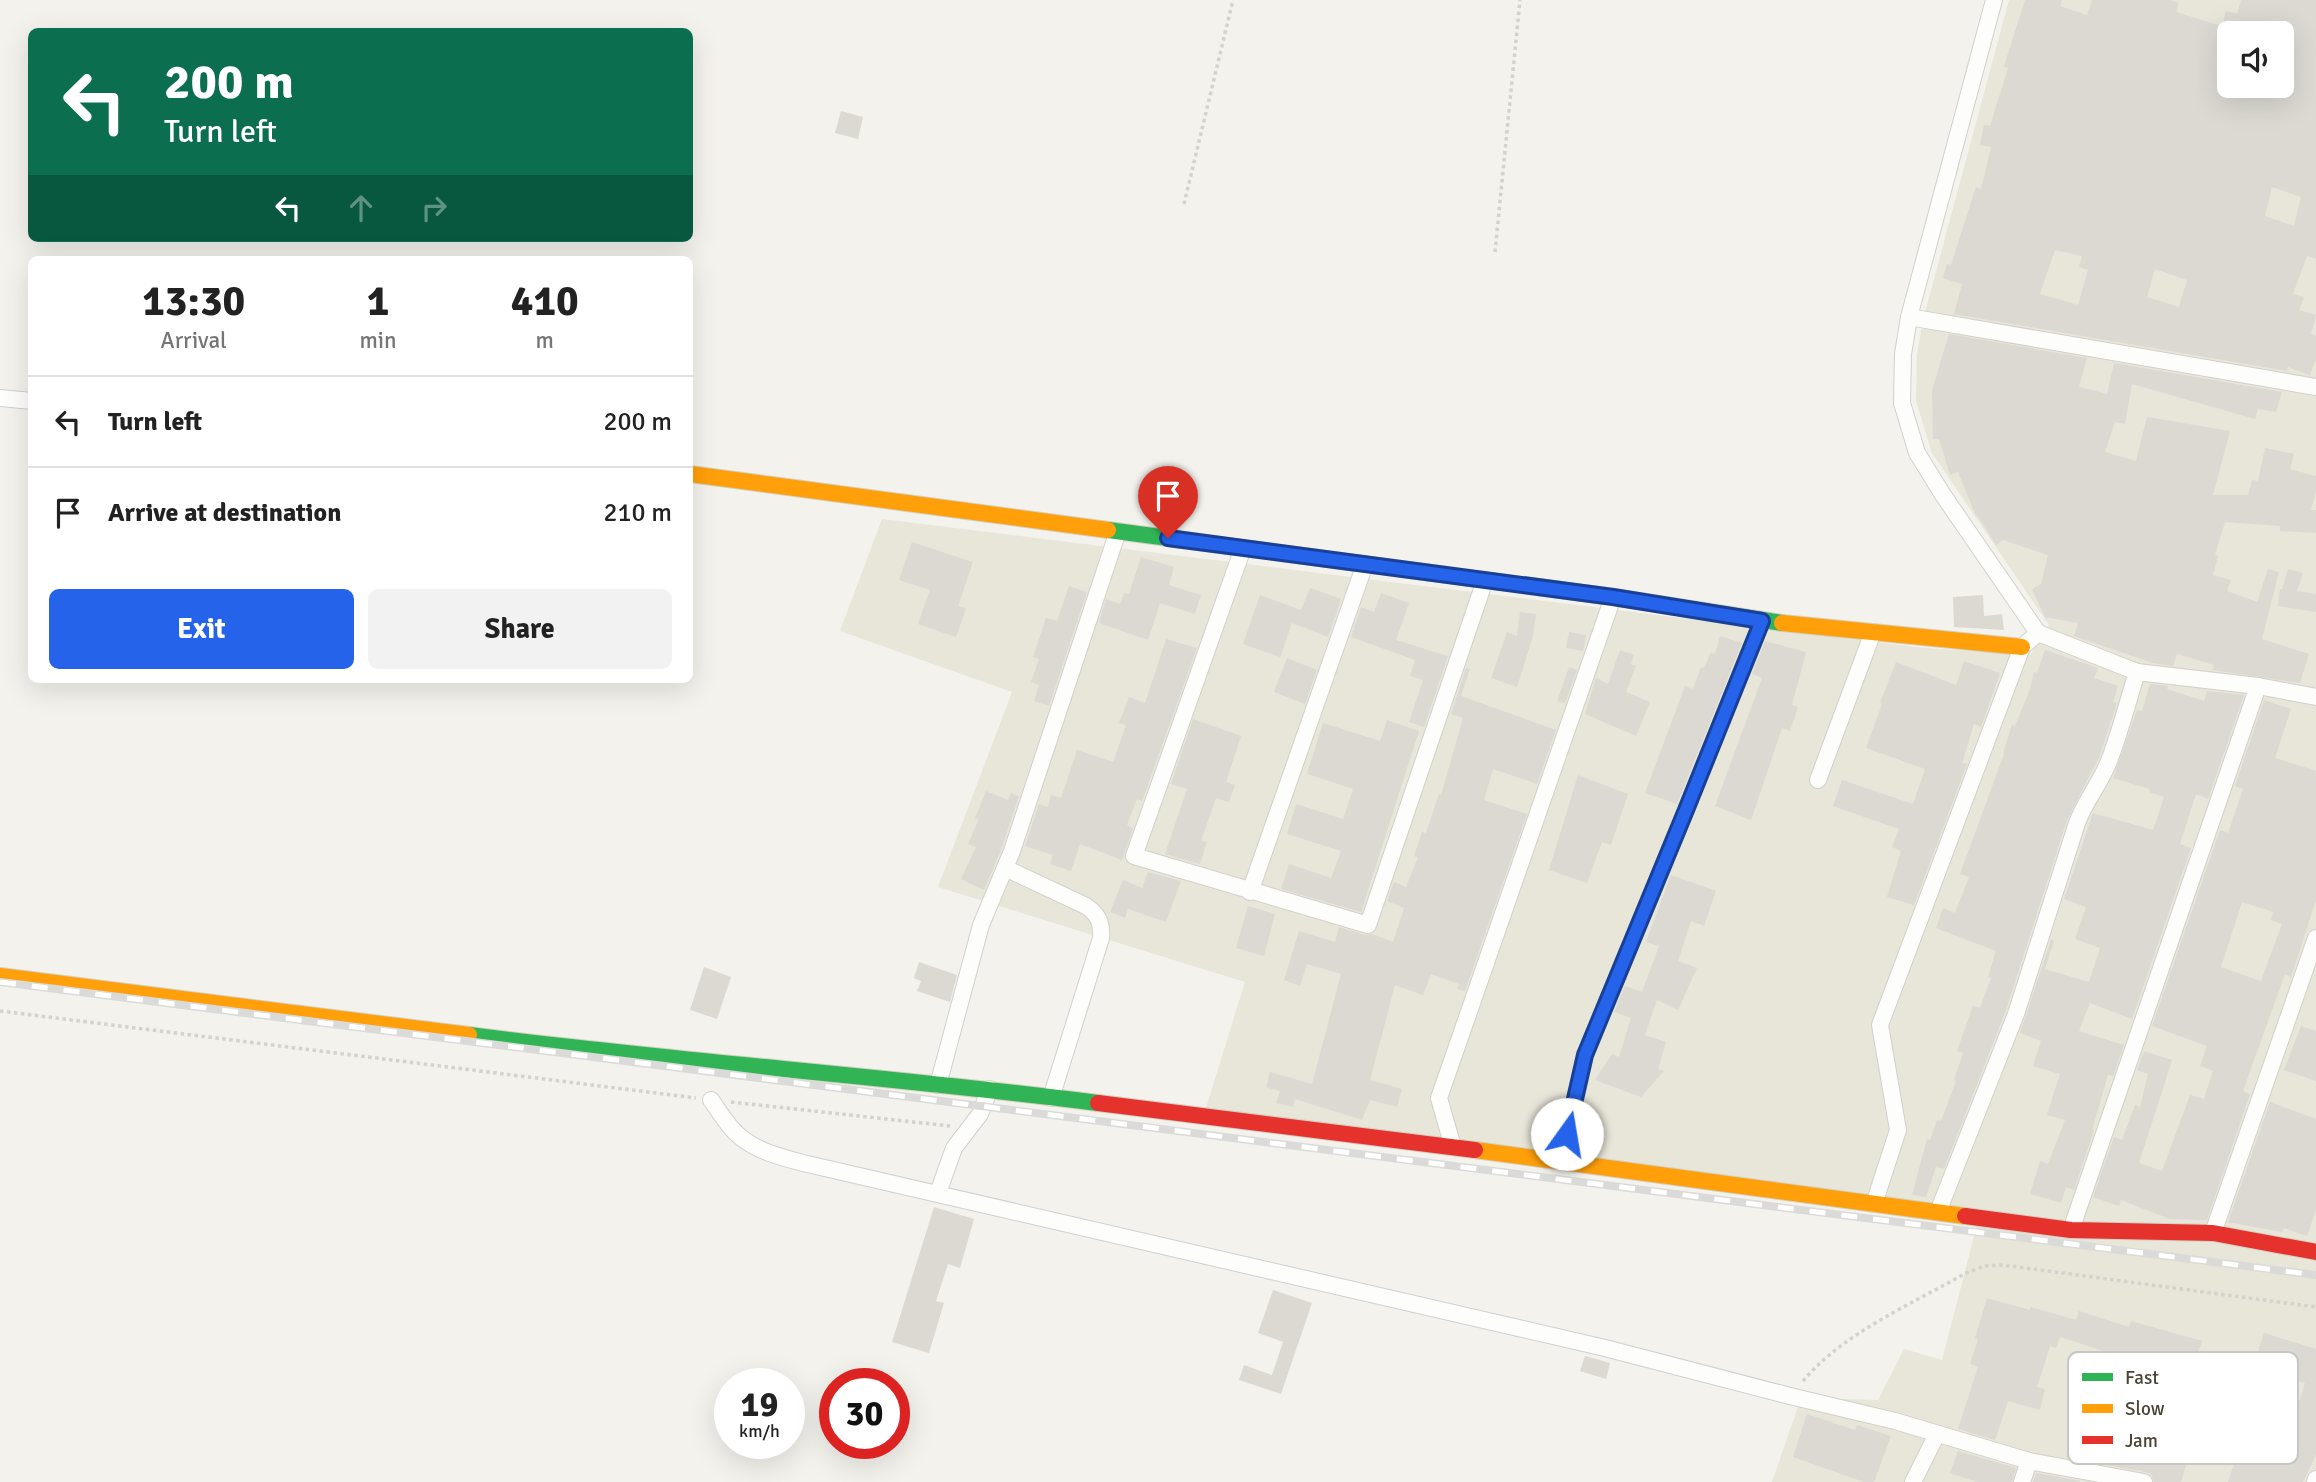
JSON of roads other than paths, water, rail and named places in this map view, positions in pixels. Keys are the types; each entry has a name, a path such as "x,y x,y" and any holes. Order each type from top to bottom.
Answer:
{"street":[{"path":"1994,0 1909,317 1903,354 1902,403 1917,453 2038,633 2137,672 2258,686 2316,697"},
{"path":"1909,317 2316,387"},
{"path":"0,398 28,401"},
{"path":"693,474 1613,597 1762,621 2022,647"},
{"path":"938,1084 972,952 1005,868 1118,531"},
{"path":"1242,548 1134,856 1368,925 1485,580"},
{"path":"1250,892 1366,564"},
{"path":"1453,1147 1439,1098 1613,597"},
{"path":"1561,1161 1585,1055 1762,621"},
{"path":"1818,780 1873,632"},
{"path":"1874,1204 1898,1130 1880,1025 2022,647 2038,633"},
{"path":"1938,1212 2016,1014 2077,823 2089,794 2099,782 2110,758 2137,672"},
{"path":"2071,1230 2258,686"},
{"path":"1005,868 1086,906 1094,912 1102,928 1051,1098"},
{"path":"2213,1233 2316,938"},
{"path":"0,976 617,1054 990,1090 1453,1147 2071,1230 2213,1233 2316,1252"},
{"path":"938,1194 954,1148 980,1114 990,1090"},
{"path":"711,1100 736,1133 753,1146 773,1154 1605,1348 1895,1421 2029,1461 2140,1482"},
{"path":"1913,1482 1937,1434"},
{"path":"2022,1482 2029,1461"}],"railway":[{"path":"0,982 2316,1275"}]}
